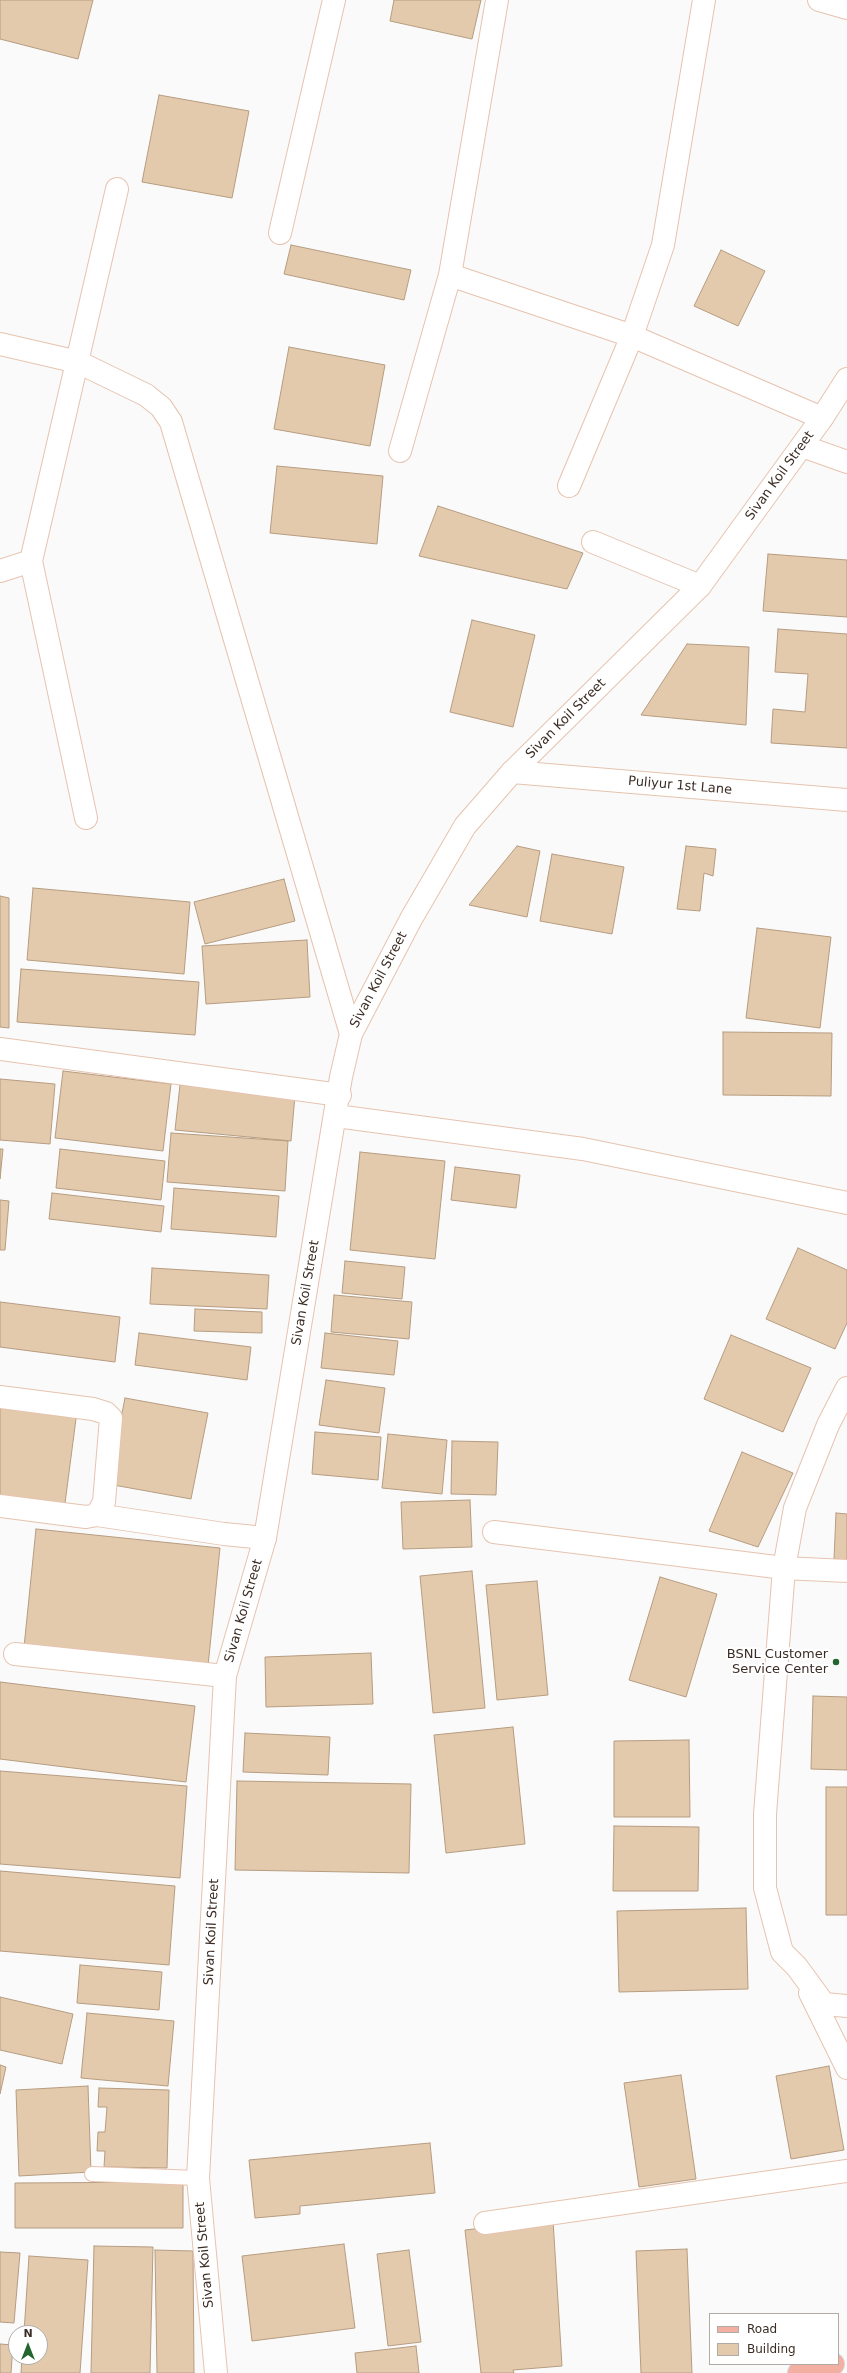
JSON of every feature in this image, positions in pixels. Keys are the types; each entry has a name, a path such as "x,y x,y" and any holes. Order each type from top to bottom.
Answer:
{"main road":[{"path":"799,2373 829,2365"}],"street":[{"path":"280,233 334,0"},
{"path":"400,451 450,275 497,0"},
{"path":"569,486 632,336 663,245 704,0"},
{"path":"818,0 847,8"},
{"path":"86,818 31,561 117,189"},
{"path":"450,275 632,336 822,418"},
{"path":"0,344 78,362 146,395 161,407 171,422 351,1034"},
{"name":"Sivan Koil Street","path":"216,2373 198,2178 225,1676 265,1538 338,1106 341,1076 351,1034 411,919 465,826 512,772 700,586 822,418 847,379"},
{"path":"802,446 847,462"},
{"path":"593,542 700,586"},
{"path":"0,571 31,561"},
{"name":"Puliyur 1st Lane","path":"512,772 847,800"},
{"path":"0,1050 338,1106 583,1149 847,1203"},
{"path":"847,1388 828,1425 795,1508 784,1568 765,1814 765,1888 782,1952 797,1967 824,2004 847,2006"},
{"path":"0,1397 93,1409 106,1413 111,1418 104,1502 97,1515"},
{"path":"0,1506 86,1517 97,1515 224,1534 265,1538"},
{"path":"494,1532 784,1568 847,1572"},
{"path":"15,1654 225,1676"},
{"path":"797,1967 847,2068"},
{"path":"485,2223 847,2171"}],"lane":[{"path":"92,2174 198,2178"}],"building":[{"path":"0,0 93,0 78,59 0,39"},
{"path":"394,0 481,0 472,39 390,21"},
{"path":"159,95 249,111 232,198 142,182"},
{"path":"291,245 411,270 404,300 284,274"},
{"path":"721,250 765,271 738,326 694,306"},
{"path":"289,347 385,365 370,446 274,429"},
{"path":"277,466 383,476 377,544 270,533"},
{"path":"438,506 583,553 567,589 419,556"},
{"path":"768,554 847,560 847,617 763,611"},
{"path":"472,620 535,635 513,727 450,712"},
{"path":"778,629 847,634 847,748 771,743 773,709 805,712 808,674 775,672"},
{"path":"687,644 749,647 746,725 641,715"},
{"path":"517,846 540,851 527,917 469,905"},
{"path":"686,846 716,849 713,876 704,873 700,911 677,909"},
{"path":"552,854 624,867 612,934 540,921"},
{"path":"284,879 295,921 205,944 194,902"},
{"path":"33,888 190,902 184,974 27,960"},
{"path":"0,896 9,898 9,1028 0,1027"},
{"path":"757,928 831,937 820,1028 746,1018"},
{"path":"307,940 310,997 206,1004 202,946"},
{"path":"21,969 199,982 195,1035 17,1022"},
{"path":"723,1032 832,1033 831,1096 723,1095"},
{"path":"63,1071 171,1084 163,1151 55,1138"},
{"path":"0,1079 55,1084 50,1144 0,1140"},
{"path":"180,1085 295,1095 291,1141 175,1130"},
{"path":"171,1133 288,1141 285,1191 167,1182"},
{"path":"0,1149 3,1149 0,1179"},
{"path":"60,1149 165,1161 161,1200 56,1188"},
{"path":"360,1152 445,1161 435,1259 350,1250"},
{"path":"455,1167 520,1175 516,1208 451,1200"},
{"path":"174,1188 279,1196 276,1237 171,1229"},
{"path":"52,1193 164,1206 161,1232 49,1219"},
{"path":"0,1200 9,1201 5,1250 0,1250"},
{"path":"798,1248 847,1270 847,1323 835,1349 766,1319"},
{"path":"345,1261 405,1267 402,1299 342,1293"},
{"path":"152,1268 269,1275 267,1309 150,1304"},
{"path":"334,1295 412,1302 409,1339 331,1332"},
{"path":"0,1302 120,1317 115,1362 0,1347"},
{"path":"195,1309 262,1312 262,1333 194,1331"},
{"path":"139,1333 251,1347 247,1380 135,1365"},
{"path":"325,1333 398,1341 394,1375 321,1368"},
{"path":"731,1335 811,1368 783,1432 704,1399"},
{"path":"326,1380 385,1388 379,1433 319,1425"},
{"path":"125,1398 208,1413 191,1499 108,1484"},
{"path":"0,1401 77,1411 64,1511 0,1503"},
{"path":"315,1432 381,1437 378,1480 312,1474"},
{"path":"388,1434 447,1440 442,1494 382,1488"},
{"path":"452,1441 498,1442 496,1495 451,1494"},
{"path":"742,1452 793,1473 758,1547 709,1531"},
{"path":"470,1500 472,1547 403,1549 401,1502"},
{"path":"836,1513 847,1514 847,1560 834,1559"},
{"path":"36,1529 220,1548 208,1666 24,1647"},
{"path":"472,1571 485,1708 433,1713 420,1576"},
{"path":"660,1577 717,1594 686,1697 629,1680"},
{"path":"537,1581 548,1695 497,1700 486,1585"},
{"path":"371,1653 373,1704 266,1707 265,1657"},
{"path":"0,1682 195,1706 186,1782 0,1759"},
{"path":"813,1696 847,1697 847,1770 811,1769"},
{"path":"513,1727 525,1844 446,1853 434,1735"},
{"path":"245,1733 330,1737 328,1775 243,1772"},
{"path":"689,1740 690,1817 614,1817 614,1741"},
{"path":"0,1771 187,1786 180,1878 0,1864"},
{"path":"237,1781 411,1784 409,1873 235,1870"},
{"path":"826,1787 847,1787 847,1915 826,1915"},
{"path":"614,1826 699,1827 698,1891 613,1891"},
{"path":"0,1871 175,1886 169,1965 0,1951"},
{"path":"746,1908 748,1989 619,1992 617,1911"},
{"path":"80,1965 162,1972 159,2010 77,2003"},
{"path":"0,1997 73,2014 62,2064 0,2050"},
{"path":"87,2013 174,2021 168,2086 81,2078"},
{"path":"0,2065 6,2067 0,2094"},
{"path":"829,2066 844,2150 791,2159 776,2076"},
{"path":"681,2075 696,2179 639,2187 624,2083"},
{"path":"88,2086 91,2172 19,2176 16,2090"},
{"path":"99,2088 169,2090 167,2168 104,2167 105,2151 97,2151 98,2132 105,2132 107,2107 98,2107"},
{"path":"430,2143 435,2193 300,2206 300,2214 255,2218 249,2160"},
{"path":"183,2182 183,2228 15,2228 15,2183"},
{"path":"553,2220 562,2366 513,2370 514,2373 481,2373 465,2230"},
{"path":"344,2244 355,2328 252,2341 242,2256"},
{"path":"94,2246 153,2247 150,2373 91,2373"},
{"path":"687,2249 692,2373 641,2373 636,2251"},
{"path":"155,2250 193,2251 194,2373 157,2373"},
{"path":"409,2250 421,2342 388,2346 377,2254"},
{"path":"0,2252 20,2253 14,2323 0,2322"},
{"path":"29,2256 88,2260 80,2373 21,2373 22,2365 48,2365 48,2325 25,2325"},
{"path":"0,2344 8,2345 8,2365 12,2365 11,2373 0,2373"},
{"path":"416,2346 419,2373 357,2373 355,2353"}],"place":[{"name":"BSNL Customer Service Center","path":"836,1662"}]}
